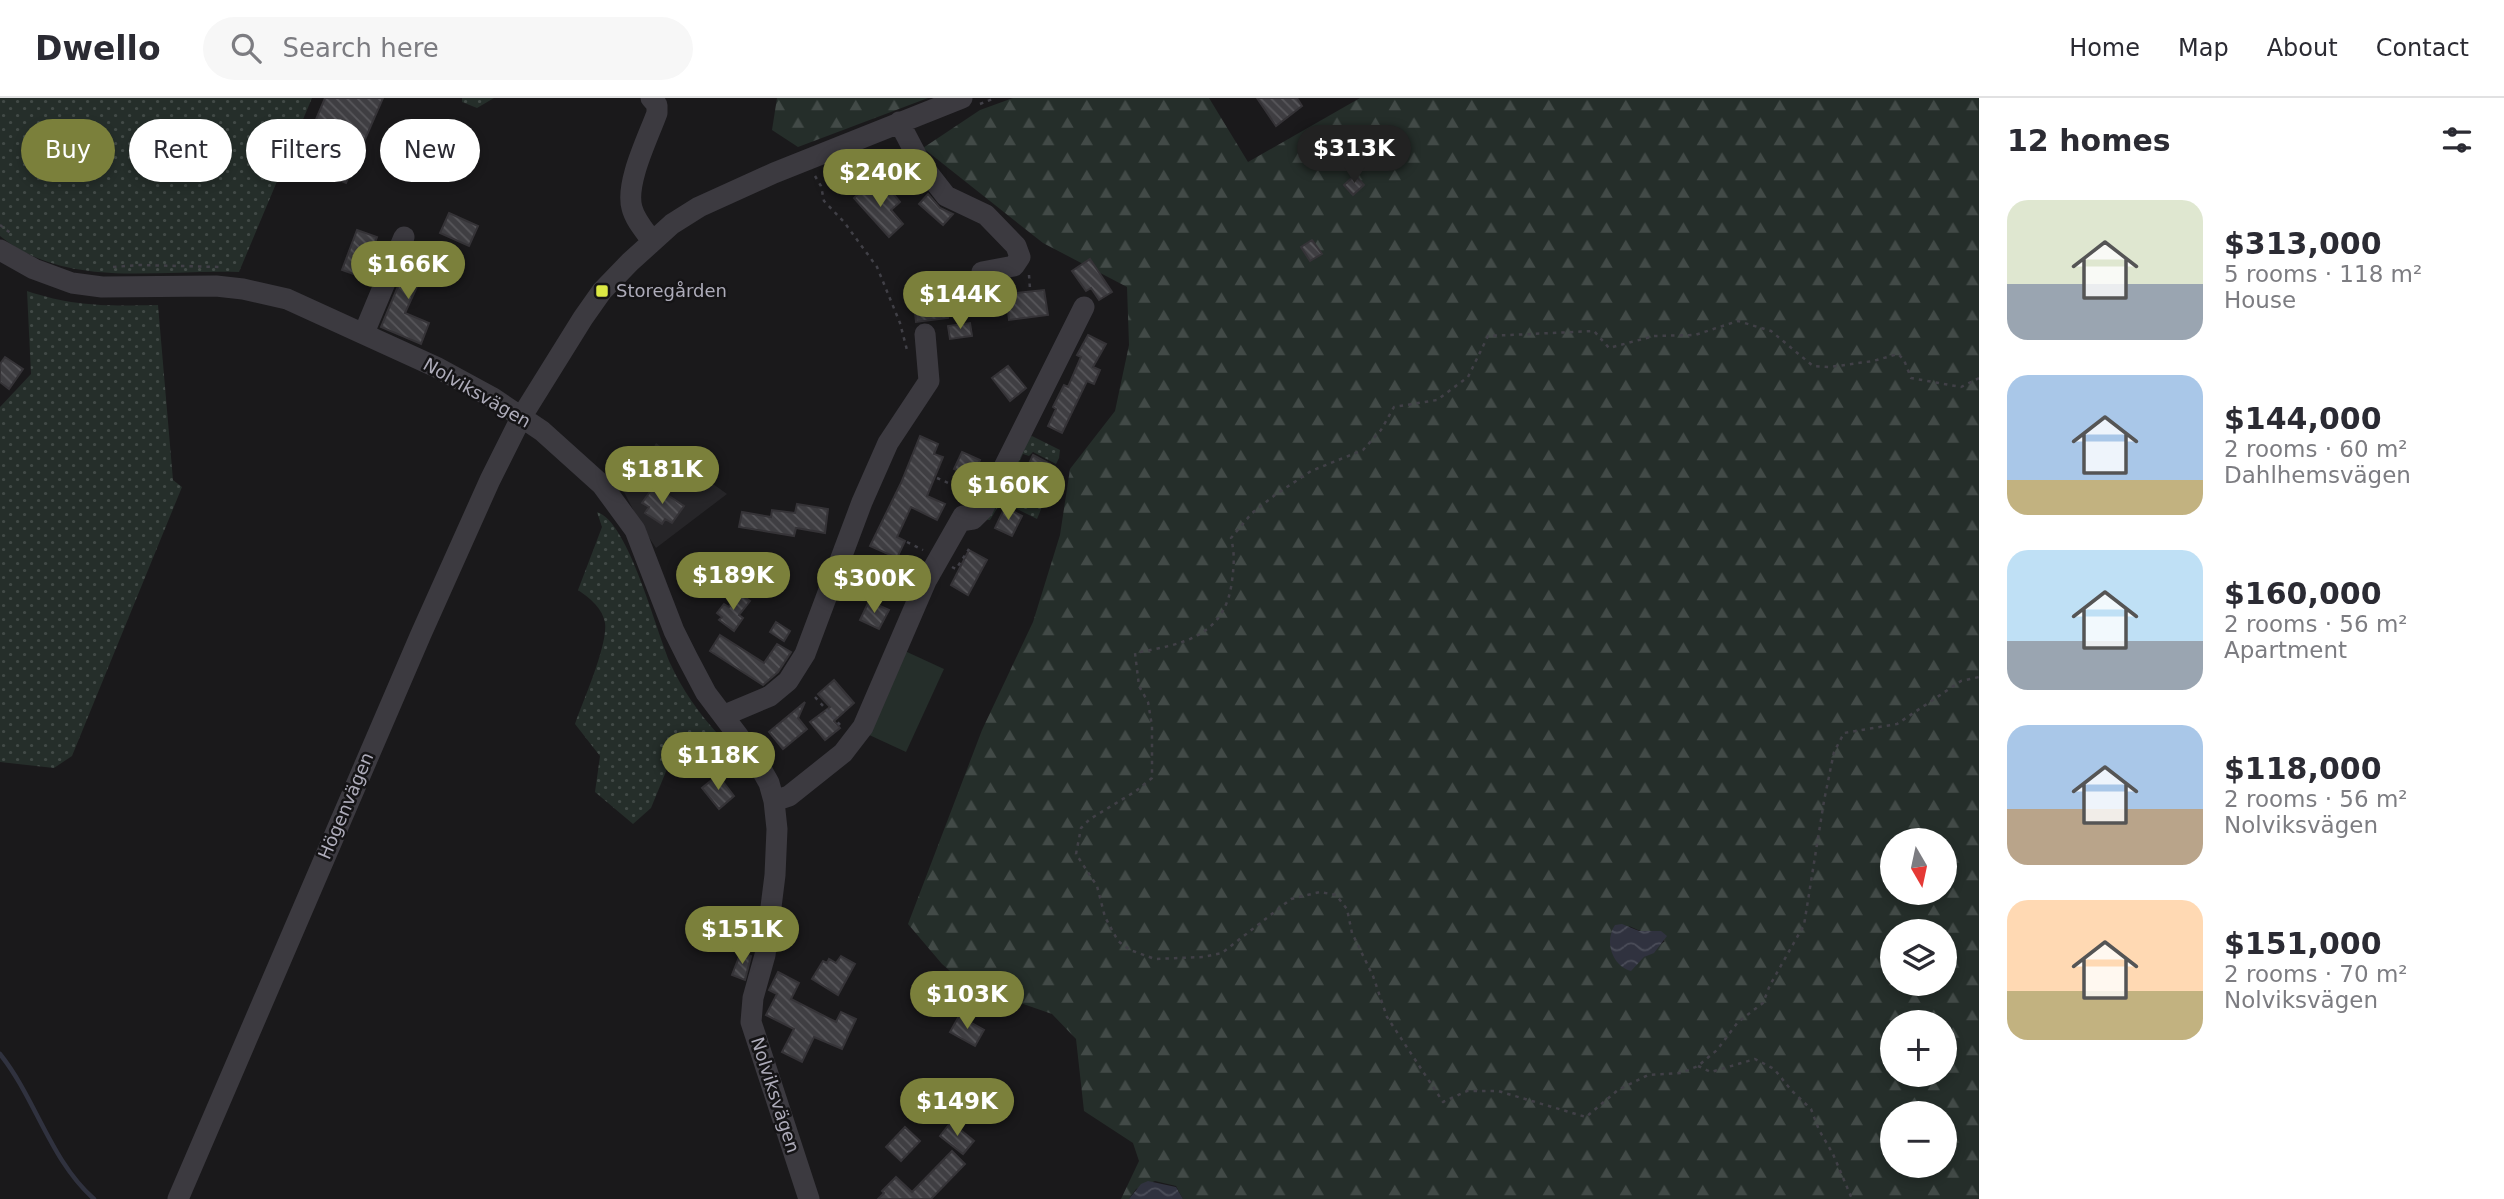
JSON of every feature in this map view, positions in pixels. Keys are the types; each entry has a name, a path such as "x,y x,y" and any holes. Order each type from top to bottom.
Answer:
{"street":[{"path":"652,98 657,105 657,113 631,185 630,201 632,211 652,241"},
{"name":"Högenvägen","path":"178,1199 490,480 522,416 583,318 603,291 652,241 699,207 899,122 966,103"},
{"path":"899,122 915,155 946,196 986,215 1016,246 1020,257 1014,266 982,272"},
{"path":"364,333 404,237"},
{"name":"Nolviksvägen","path":"8,244 34,269 72,283 102,287 216,286 286,299 436,367 522,416 601,485 635,530 678,639 706,693 725,715 769,783 774,801 777,839 765,955 753,998 751,1022 809,1199"},
{"path":"774,801 789,796 801,787 843,752 863,727 926,581 961,519 973,519 983,509 1084,307"},
{"path":"725,715 770,696 788,681 805,654 862,502 888,443 929,381 925,334"}],"path":[{"path":"966,103 995,98"},
{"path":"817,179 824,201 844,222 877,267 900,323 910,359 928,359"},
{"path":"0,225 8,244"},
{"path":"108,268 140,265 230,268"},
{"path":"1979,378 1961,387 1910,378 1904,360 1898,354 1830,367 1813,366 1771,331 1738,321 1695,335 1654,336 1608,348 1594,331 1489,336 1468,377 1437,400 1394,407 1381,430 1363,450 1311,471 1252,513 1231,538 1236,555 1230,598 1221,618 1187,642 1135,653 1139,686 1148,702 1152,726 1152,778 1090,819 1081,828 1076,854 1097,886 1105,917 1118,941 1156,959 1203,957 1223,953 1291,899 1320,892 1336,895 1347,909 1352,933 1373,976 1387,1017 1443,1102 1467,1091 1498,1091 1586,1117 1618,1090 1648,1075 1681,1073 1698,1066 1717,1050 1738,1022 1763,1003 1770,985 1804,926 1824,801 1835,751 1843,733 1897,724 1961,681 1979,677"},
{"path":"937,478 966,491"},
{"path":"815,697 853,739"},
{"path":"1698,1066 1711,1072 1755,1059 1774,1069 1811,1109 1852,1199"}],"shaded area":[{"path":"656,443 727,494 656,548 623,490 632,472 639,473"}],"green space":[{"path":"0,98 312,98 303,119 246,119 246,182 277,182 239,272 146,274 84,270 54,264 26,253 0,236"},
{"path":"462,98 494,98 477,108 462,102"},
{"path":"777,98 928,98 798,147 772,130"},
{"path":"1013,98 1209,98 1248,162 1360,98 1979,98 1979,1199 1183,1199 1176,1186 1155,1181 1136,1189 1129,1199 1121,1199 1139,1161 1133,1143 1084,1111 1076,1039 1052,1014 965,984 942,964 908,924 982,730 1033,622 1060,535 1070,469 1115,411 1129,345 1127,287 1043,243 923,148 980,110","holes":["1629,926 1656,937 1665,941 1644,957"]},
{"path":"27,291 77,303 158,305 173,480 182,487 72,756 54,768 0,762 0,407 31,374"},
{"path":"1032,436 1060,450 1056,464 1033,452 1029,456 1023,454 1014,469 1028,437"},
{"path":"1004,488 1042,507 1037,519 1005,503 987,520"},
{"path":"597,512 609,520 620,535 631,556 675,674 716,732 667,769 651,808 633,824 595,792 600,756 575,724 599,659 605,633 602,613 578,590 602,527"},
{"path":"905,651 944,669 906,752 867,734"}],"water":[{"path":"1622,924 1639,931 1661,931 1667,936 1654,953 1644,957 1631,971 1619,964 1610,945 1615,925"},
{"path":"1148,1181 1176,1187 1183,1199 1129,1199 1141,1184"}],"building":[{"path":"325,98 383,98 366,137 366,119 316,119"},
{"path":"1257,98 1297,98 1302,106 1276,126"},
{"path":"1355,175 1364,185 1353,195 1344,185"},
{"path":"868,185 880,199 890,190 900,202 891,210 903,224 889,237 854,198"},
{"path":"928,194 940,208 953,214 943,225 919,204"},
{"path":"449,213 478,226 469,246 440,233"},
{"path":"357,230 377,237 362,277 342,270"},
{"path":"1312,240 1322,254 1310,261 1301,247"},
{"path":"414,248 431,256 405,313 429,323 421,344 381,327"},
{"path":"1090,259 1112,292 1099,300 1091,288 1086,291 1072,271"},
{"path":"929,283 931,298 945,296 948,318 916,322 912,285"},
{"path":"1044,290 1048,315 1009,320 1006,294"},
{"path":"970,323 972,336 950,339 948,326"},
{"path":"1088,335 1106,344 1093,367 1100,370 1094,384 1087,381 1062,433 1048,426 1056,409 1053,407 1064,385 1068,387 1081,357 1077,355"},
{"path":"5,357 23,369 9,389 0,382 0,364"},
{"path":"1008,366 1026,388 1010,401 992,378"},
{"path":"920,436 938,444 934,454 943,457 927,496 945,504 937,520 911,507 897,537 905,541 897,558 870,546 901,483"},
{"path":"962,452 980,460 972,477 954,469"},
{"path":"1033,455 1050,464 1040,484 1023,476"},
{"path":"654,486 684,506 672,523 665,519 662,524 645,513 649,507 642,503"},
{"path":"797,504 828,509 825,533 796,528 794,536 739,527 742,512 771,517 772,510 795,513"},
{"path":"1005,507 1022,516 1012,536 995,528"},
{"path":"969,550 987,560 968,595 951,585"},
{"path":"739,593 750,601 739,615 743,618 734,631 719,620 722,617 717,613 724,604 729,607"},
{"path":"869,601 889,610 879,629 860,620"},
{"path":"776,622 790,631 784,641 770,632"},
{"path":"720,635 764,663 777,644 791,652 778,672 763,685 710,651"},
{"path":"834,680 854,703 834,721 840,728 825,740 810,722 830,707 818,694"},
{"path":"805,702 798,718 807,729 783,749 769,732"},
{"path":"718,775 734,796 719,809 702,788"},
{"path":"741,952 751,956 745,980 732,975"},
{"path":"841,956 855,964 838,995 812,979 823,961 827,963 829,959 836,963"},
{"path":"778,972 799,983 791,999 836,1022 841,1012 856,1019 842,1049 814,1037 802,1062 782,1052 794,1029 766,1015 777,994 769,990"},
{"path":"959,1016 984,1030 975,1046 950,1032"},
{"path":"951,1122 974,1141 963,1154 940,1136"},
{"path":"905,1127 920,1141 901,1161 886,1147"},
{"path":"952,1151 965,1164 931,1199 878,1199 896,1177 912,1192"}],"waterway":[{"path":"0,1054 24,1090 54,1148 94,1199"}],"place":[{"name":"Storegården","path":"602,291"}]}
